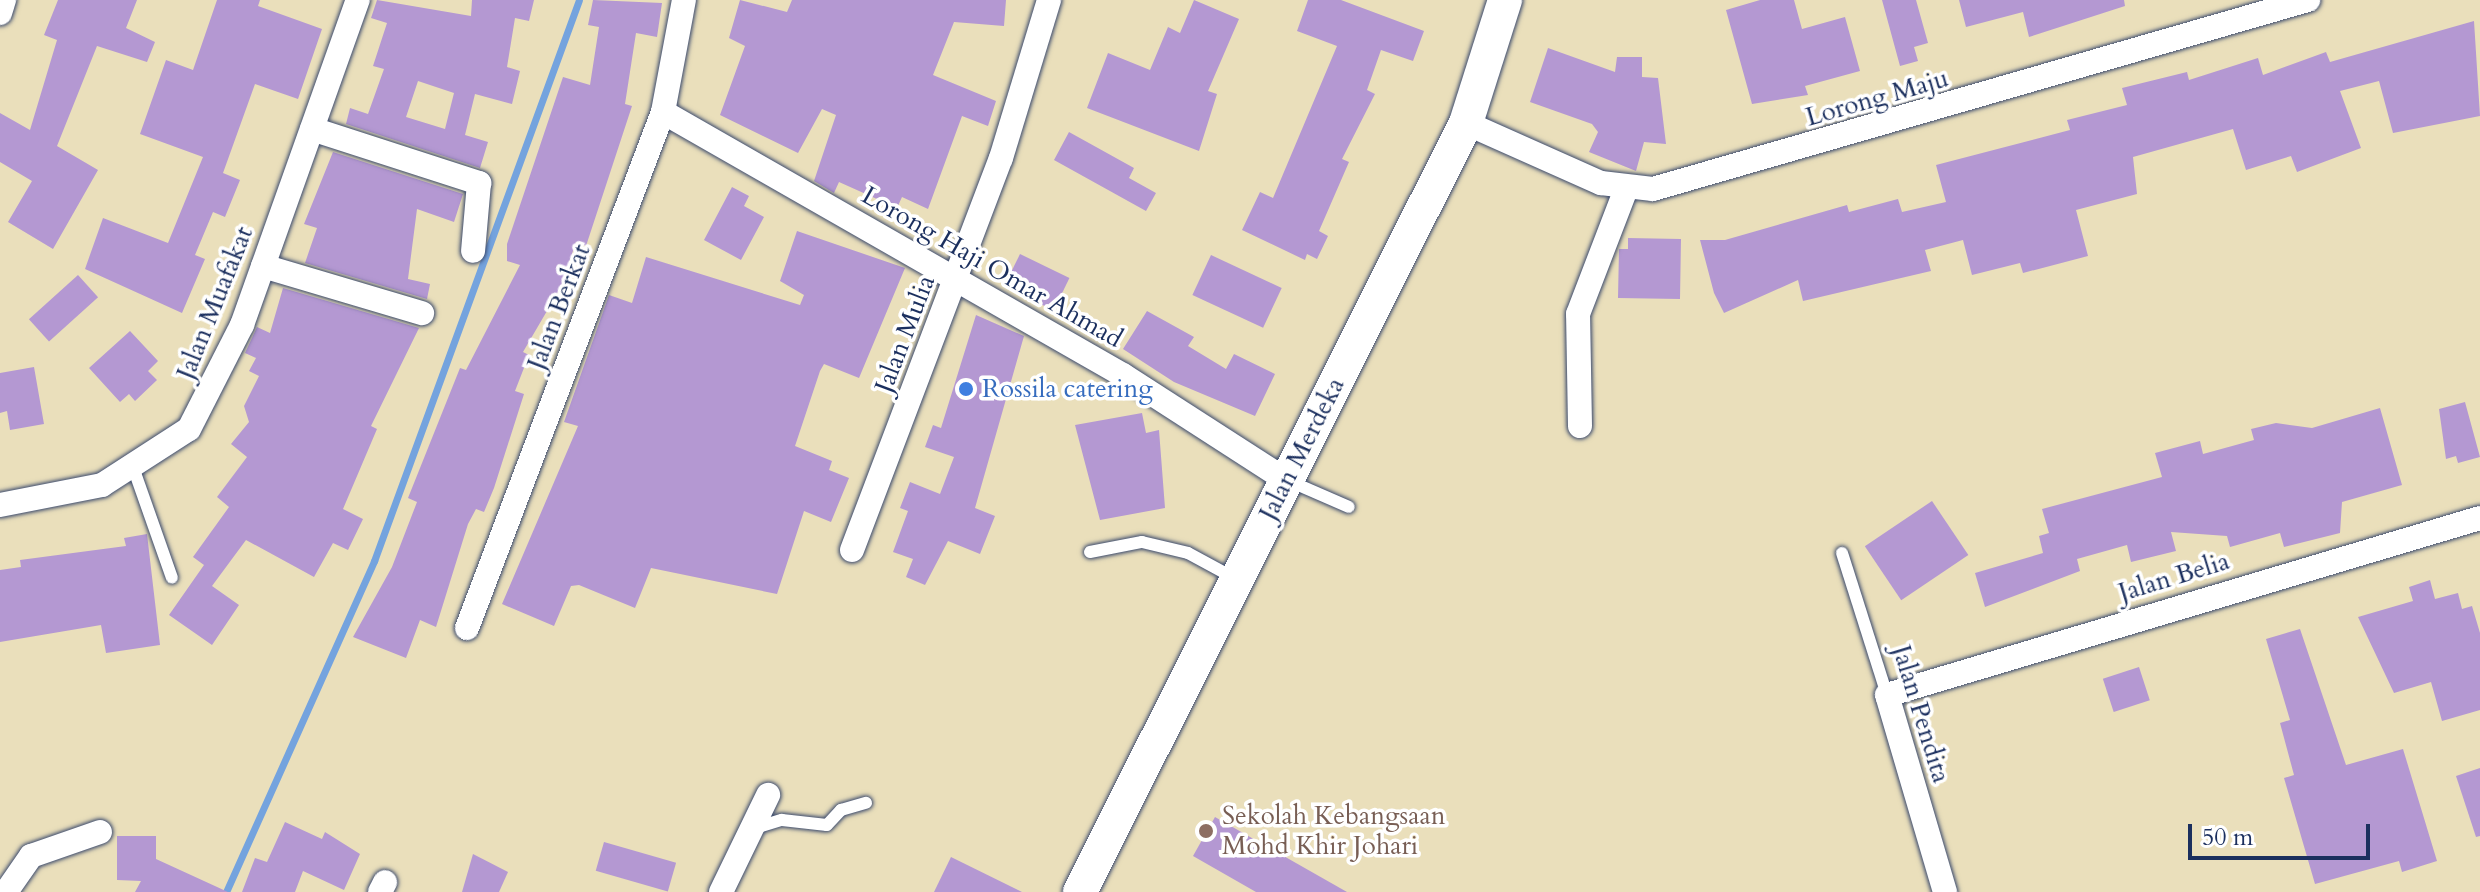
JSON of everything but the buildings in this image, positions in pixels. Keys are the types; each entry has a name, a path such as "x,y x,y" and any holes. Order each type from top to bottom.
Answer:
{"street":[{"path":"0,13 4,0"},
{"name":"Jalan Muafakat","path":"0,505 67,495 134,470 189,429 218,379 263,266 358,0"},
{"name":"Jalan Berkat","path":"467,628 663,112 684,0"},
{"name":"Jalan Mulia","path":"852,550 956,278 1049,0"},
{"name":"Jalan Merdeka","path":"1080,892 1466,123 1505,0"},
{"name":"Lorong Maju","path":"1466,123 1626,189 1689,182 2308,0"},
{"name":"Lorong Haji Omar Ahmad","path":"663,112 956,278 1286,480"},
{"path":"312,129 479,183 473,251"},
{"path":"1580,426 1578,314 1626,189"},
{"path":"263,266 422,313"},
{"name":"Jalan Belia","path":"1887,695 2480,518"},
{"name":"Jalan Pendita","path":"1887,695 1945,892"},
{"path":"721,892 768,795"},
{"path":"6,892 31,856 100,832"}],"lane":[{"path":"134,470 172,578"},
{"path":"1286,480 1349,507"},
{"path":"1090,552 1142,542 1188,553 1237,579"},
{"name":"Jalan Pendita","path":"1842,553 1887,695"},
{"path":"751,829 782,820 827,825 841,810 866,803"}],"waterway":[{"path":"226,892 374,561 579,0"}],"place":[{"name":"Rossila catering","path":"966,389"},
{"name":"Sekolah Kebangsaan Mohd Khir Johari","path":"1206,831"}]}
